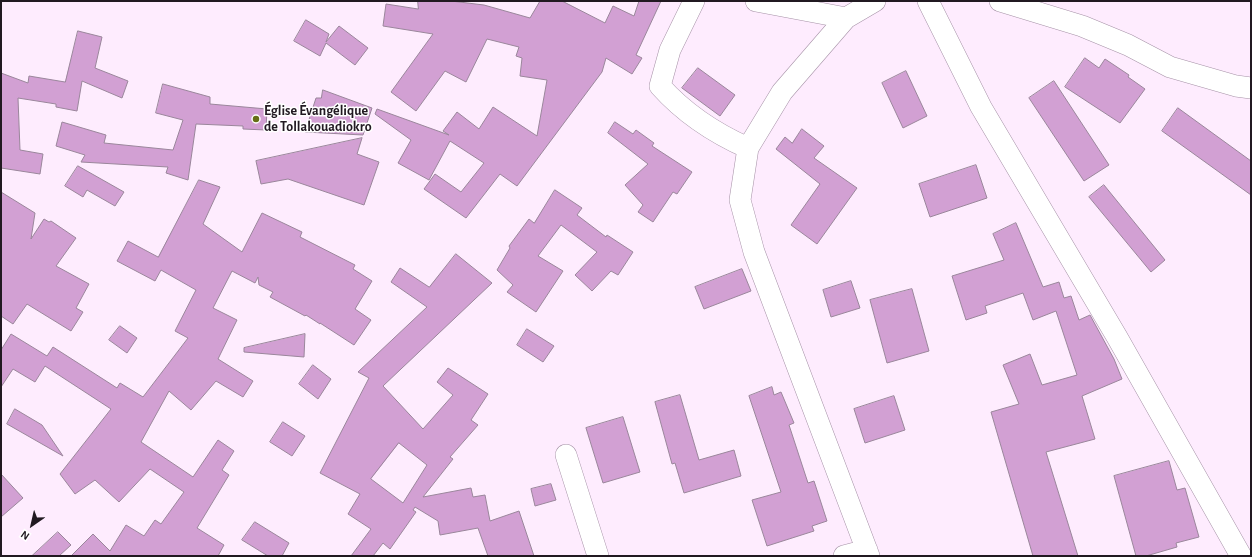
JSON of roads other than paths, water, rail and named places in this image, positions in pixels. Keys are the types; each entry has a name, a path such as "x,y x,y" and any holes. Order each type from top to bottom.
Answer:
{"street":[{"path":"694,1 670,50 660,86 671,98 707,127 719,135 748,148"},
{"path":"756,1 846,18"},
{"path":"844,556 868,553 754,252 740,200 748,148 782,92 846,18 875,1"},
{"path":"928,1 981,107 1117,337 1241,556"},
{"path":"1000,1 1082,26 1128,44 1170,67 1236,86 1251,88"},
{"path":"566,455 598,556"}],"place":[{"name":"Église Évangélique de Tollakouadiokro","path":"256,119"}]}
